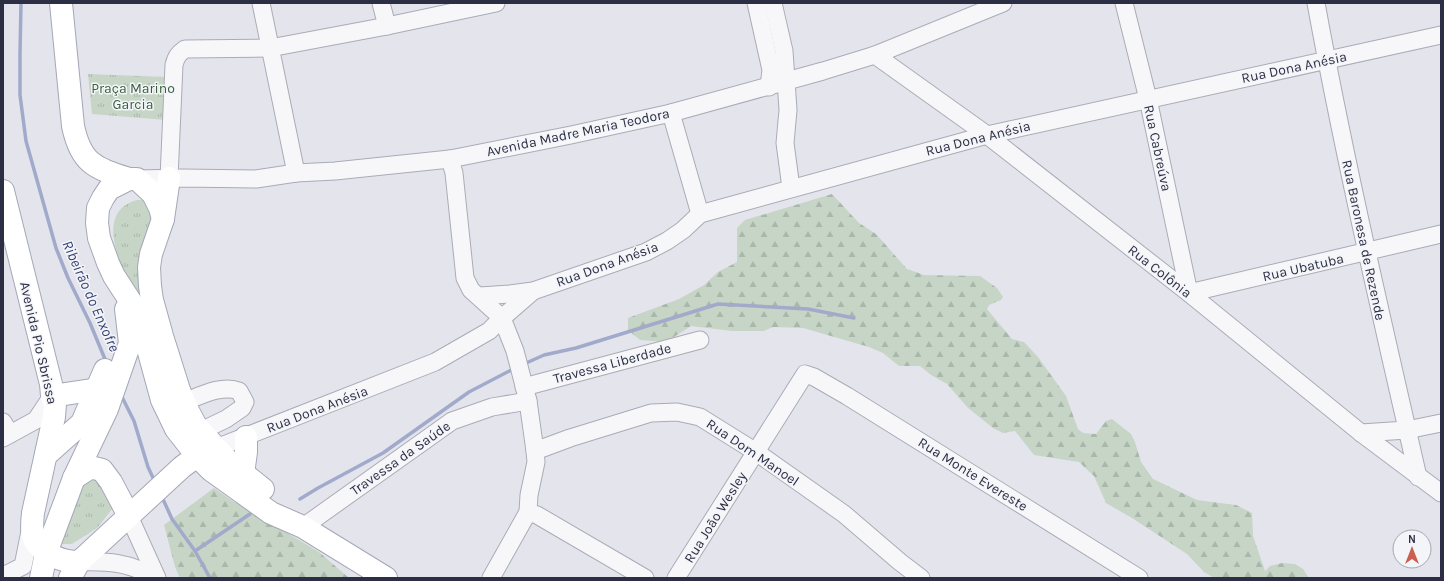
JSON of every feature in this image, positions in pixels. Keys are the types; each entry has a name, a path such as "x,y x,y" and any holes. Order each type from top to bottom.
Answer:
{"main road":[{"path":"61,3 76,143 84,156 104,171 133,179 147,187 157,200 163,219"},
{"path":"169,178 163,219 151,254 149,267 150,286 162,336 178,390 196,426 201,431 211,470 271,513 303,527 386,578"},
{"path":"41,578 46,553 74,478 102,393 116,359 127,313 99,238 97,223 98,208 102,198 109,189 133,179"},
{"name":"Avenida Pio Sbrissa","path":"3,191 55,404 48,447 31,526"},
{"path":"114,276 136,310 141,322 152,368 162,400 176,429 207,452 243,474 280,501 303,527"},
{"path":"48,447 82,423 102,393 116,359"},
{"path":"52,396 102,393"},
{"path":"243,474 246,452 246,437"},
{"path":"31,526 35,540 46,553 68,562 74,570 171,477 207,452"},
{"path":"74,478 88,469 94,468 102,470 135,510"}],"street":[{"path":"260,3 296,173"},
{"path":"381,3 387,26"},
{"path":"169,178 174,65 175,59 179,53 185,49 270,48 387,26 496,3"},
{"path":"756,3 771,70 769,87"},
{"path":"774,3 784,48 788,110 785,143 791,188"},
{"name":"Avenida Madre Maria Teodora","path":"133,179 256,178 296,173 335,171 450,159 572,135 672,113 787,82 875,55 1004,3"},
{"name":"Rua Cabreúva","path":"1124,3 1148,99 1188,293"},
{"name":"Rua Baronesa de Rezende","path":"1316,3 1326,60 1366,252 1418,477"},
{"name":"Rua Dona Anésia","path":"480,296 534,291 646,252 667,241 683,230 700,214 791,188 987,135 1441,35"},
{"name":"Rua Colônia","path":"875,55 987,135 1188,293 1361,433 1441,494"},
{"path":"672,113 700,214"},
{"path":"450,159 454,173 465,278 472,290 502,318 515,351 525,389 535,451 536,462 529,494 528,512 491,578"},
{"name":"Rua Ubatuba","path":"1188,293 1441,234"},
{"name":"Rua Dona Anésia","path":"207,452 435,362 489,331 534,291"},
{"name":"Travessa Liberdade","path":"525,389 700,340"},
{"name":"Rua João Wesley","path":"676,578 805,374"},
{"name":"Rua Monte Evereste","path":"805,374 814,377 847,396 1139,578"},
{"path":"184,402 220,390 231,388 239,391 245,402 242,408 226,419 201,431"},
{"name":"Travessa da Saúde","path":"303,527 452,421 492,407 525,389"},
{"path":"5,431 36,420 52,396"},
{"name":"Rua Dom Manoel","path":"535,451 570,438 651,413 677,412 700,417 756,452 844,514 921,578"},
{"path":"36,420 45,428 48,447"},
{"path":"1361,433 1407,430 1441,423"},
{"path":"135,510 156,578"},
{"path":"528,512 537,515 645,578"},
{"path":"3,576 21,572 31,526"},
{"path":"74,570 95,561 120,563 156,578"}],"green space":[{"name":"Praça Marino Garcia","path":"88,74 166,77 166,120 92,114"},
{"path":"832,194 859,223 876,234 907,269 924,275 980,276 997,288 1003,297 1001,300 989,305 987,309 1012,339 1024,342 1038,357 1066,396 1078,429 1083,433 1096,434 1106,421 1112,419 1131,434 1141,462 1153,479 1197,500 1236,505 1252,513 1253,536 1265,571 1270,566 1282,563 1295,564 1303,569 1309,578 1214,578 1204,572 1187,554 1106,503 1094,476 1079,462 1034,455 1015,431 1003,433 993,428 968,408 947,384 931,375 920,366 899,366 883,353 869,347 803,328 773,327 764,331 732,331 691,326 666,342 640,340 628,330 628,318 679,299 704,285 718,272 737,262 737,228 745,220"},
{"path":"137,200 144,200 156,210 146,295 134,298 118,258 114,243 113,229 116,216 124,207"},
{"path":"91,477 100,479 113,508 97,528 72,544 60,544 79,483"},
{"path":"214,488 234,502 264,512 279,528 319,552 349,578 180,578 175,567 164,525"}],"waterway":[{"name":"Ribeirão do Enxofre","path":"21,3 20,95 26,141 56,248 107,364"},
{"path":"524,364 544,355 576,348 718,304 808,309 854,318"},
{"path":"300,499 383,453 469,392 515,368"},
{"name":"Ribeirão do Enxofre","path":"121,395 134,421 148,467 155,482"},
{"name":"Ribeirão do Enxofre","path":"162,497 172,519 195,551 210,578"},
{"path":"195,551 250,514"}]}
